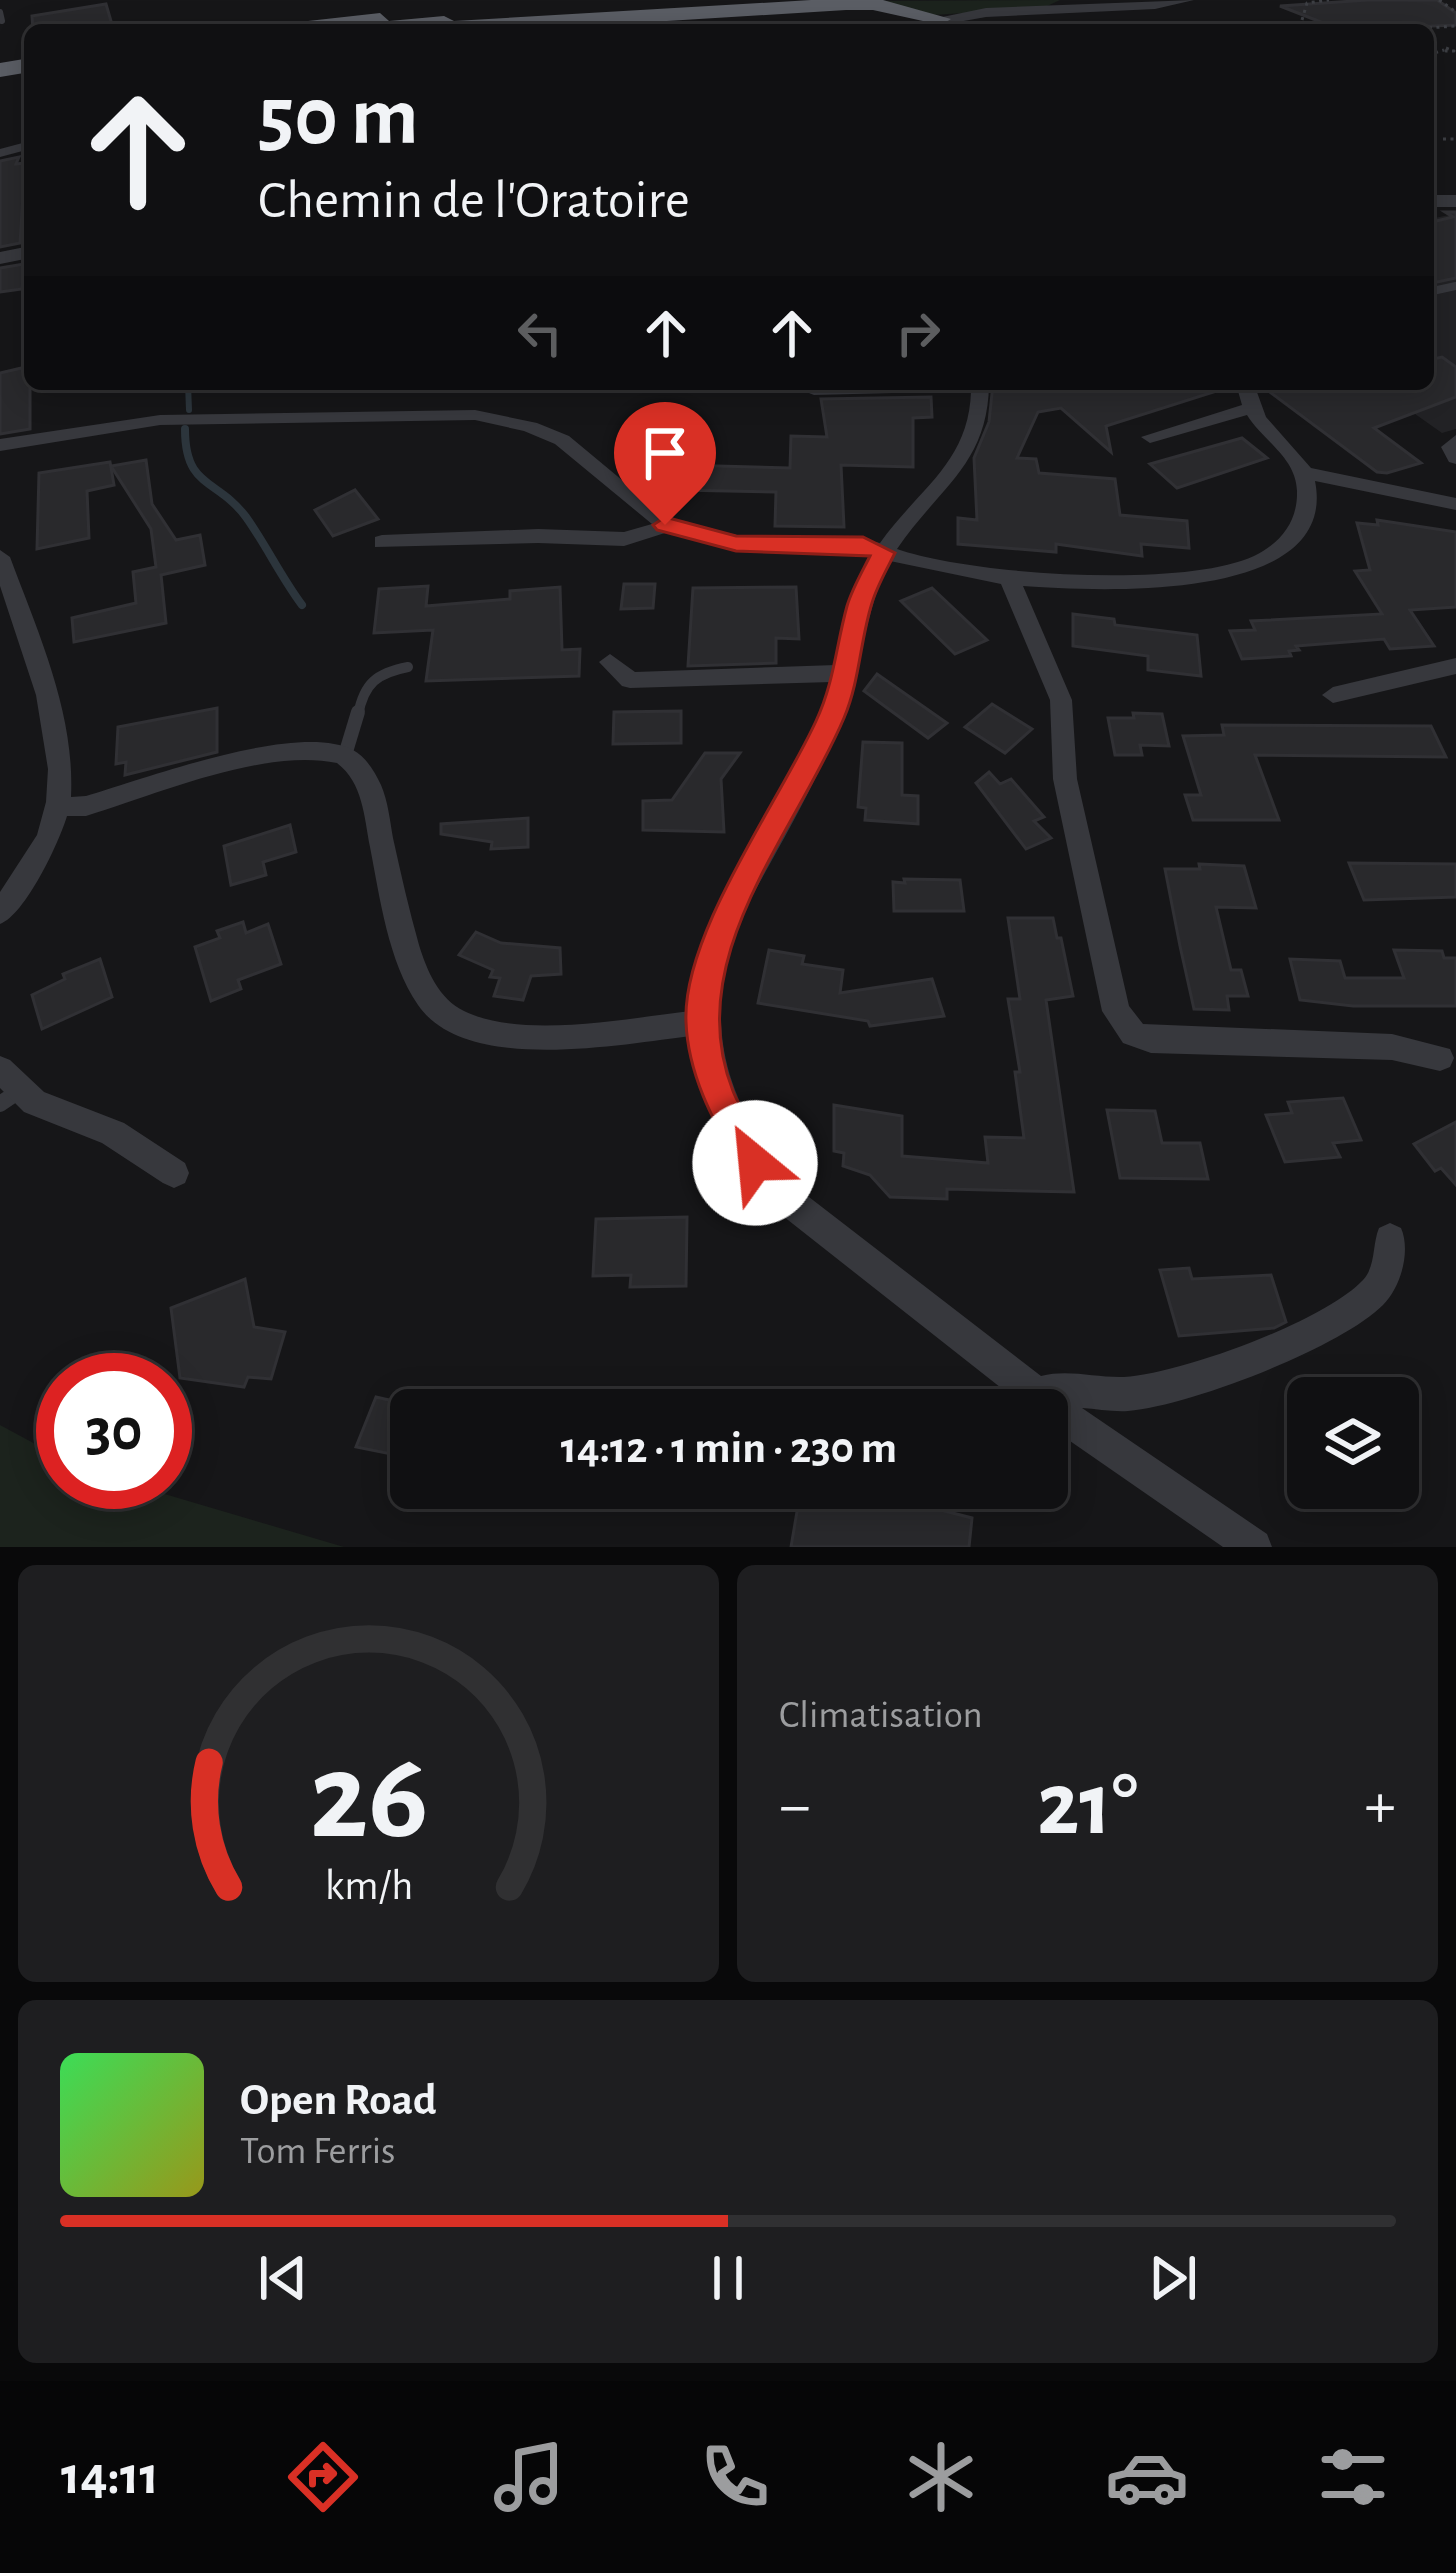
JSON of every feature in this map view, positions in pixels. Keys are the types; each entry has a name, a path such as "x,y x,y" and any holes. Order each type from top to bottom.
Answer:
{"highway":[{"path":"322,24 546,0"},
{"path":"338,24 650,0"},
{"path":"442,24 785,0"},
{"path":"516,24 846,4 891,7 924,22"}],"street":[{"path":"924,22 1080,3 1181,1"},
{"path":"981,390 983,416 961,465 883,553 860,604 848,673 830,721 717,938 707,971 702,1022 717,1093 755,1163 785,1198 1030,1389"},
{"path":"0,446 160,420 475,416 520,423 566,442 665,525 736,543 863,545 1010,578 1128,578 1207,573 1253,564 1289,542 1299,527 1305,512 1306,473 1299,459 1249,409 1246,390"},
{"path":"1150,436 1249,409"},
{"path":"1456,440 1450,447 1456,458"},
{"path":"1306,473 1456,505"},
{"path":"382,542 538,536 624,539 665,525"},
{"path":"0,557 51,709 60,762 50,833 0,913"},
{"path":"1010,578 1060,700 1065,779 1116,1011 1125,1027 1151,1040 1392,1047 1440,1058"},
{"path":"610,662 630,680 848,673"},
{"path":"1333,695 1456,666"},
{"path":"56,807 86,806 295,750 345,755 361,769 370,788 406,942 429,1001 453,1021 486,1033 525,1036 702,1022"},
{"path":"7,1087 113,1133 174,1173"},
{"path":"1051,1389 1105,1394 1151,1391 1328,1326 1373,1294 1387,1273 1390,1238"},
{"path":"1068,1416 1254,1547"}],"lane":[{"path":"345,755 356,735 358,696 367,681 383,669 407,667"}],"path":[{"path":"1302,20 1307,3 1329,0"},
{"path":"1439,0 1456,12"},
{"path":"1443,139 1456,139"}],"shaded area":[{"path":"1060,0 1043,8 933,15 874,1"},
{"path":"1456,214 1456,429 1442,433 1408,409 1423,390 1434,390 1434,218"},
{"path":"0,1425 36,1444 36,1509 192,1509 192,1502 344,1547 0,1547"}],"building":[{"path":"1437,0 1456,13 1456,25 1326,24 1280,6"},
{"path":"106,4 112,24 33,24 32,16"},
{"path":"19,157 16,164 24,163 24,179 20,243 0,247 0,161"},
{"path":"1445,212 1456,212 1456,278 1434,283 1434,222 1453,217"},
{"path":"24,264 22,289 0,292 0,268"},
{"path":"1442,357 1456,367 1456,397 1374,428 1421,463 1387,473 1377,472 1267,390 1434,390 1434,359"},
{"path":"24,367 24,390 30,390 30,429 0,434 0,373"},
{"path":"992,390 1220,390 1106,426 1111,452 1061,408 1038,412 1017,458 1036,459 1039,473 1115,479 1120,515 1187,521 1189,548 1141,544 1142,556 1056,544 1056,552 958,544 958,518 977,520 974,458 989,422"},
{"path":"931,397 932,417 913,418 913,467 841,465 844,527 775,526 776,492 679,490 681,465 790,468 791,436 827,437 821,399"},
{"path":"1242,438 1267,458 1177,488 1150,464"},
{"path":"146,460 152,504 176,540 200,535 205,565 161,575 166,623 74,642 72,618 136,603 133,572 156,567 151,529 111,466"},
{"path":"110,462 114,485 87,491 89,538 37,549 39,473"},
{"path":"355,490 378,519 333,536 315,510"},
{"path":"1377,520 1456,532 1456,607 1410,610 1434,646 1390,649 1384,639 1296,646 1299,650 1289,651 1291,656 1242,659 1230,631 1255,630 1251,621 1382,614 1355,571 1370,570 1357,523 1378,525"},
{"path":"624,584 655,584 653,608 621,609"},
{"path":"428,586 426,606 510,599 510,591 560,587 562,650 580,649 579,676 426,681 433,630 374,633 379,589"},
{"path":"796,587 799,639 776,638 776,663 688,666 693,588"},
{"path":"932,588 987,640 955,654 901,601"},
{"path":"1073,614 1114,619 1115,625 1197,635 1201,676 1148,670 1148,656 1073,646"},
{"path":"877,674 947,723 928,738 864,691"},
{"path":"992,704 1032,729 1005,753 965,727"},
{"path":"217,708 217,752 125,775 126,762 116,764 118,727"},
{"path":"681,711 681,743 613,744 614,712"},
{"path":"1133,713 1162,714 1169,746 1140,745 1142,755 1115,755 1108,718 1134,718"},
{"path":"1222,725 1431,726 1446,757 1255,755 1279,820 1193,820 1185,795 1201,795 1183,736 1224,735"},
{"path":"863,742 902,743 902,795 918,796 918,824 865,820 866,808 858,807"},
{"path":"705,753 740,753 721,779 724,832 643,830 643,801 672,800"},
{"path":"989,772 1000,784 1011,779 1044,817 1034,821 1051,838 1026,849 976,783"},
{"path":"528,818 528,847 491,849 492,842 441,834 441,824"},
{"path":"290,825 296,852 263,862 266,875 231,885 224,846"},
{"path":"1349,863 1456,864 1456,897 1364,900"},
{"path":"1199,864 1244,866 1256,908 1216,907 1231,970 1241,970 1248,996 1227,996 1229,1010 1194,1009 1180,946 1165,869 1200,869"},
{"path":"904,879 960,880 964,911 894,911 893,882 905,883"},
{"path":"1008,918 1053,918 1057,938 1061,938 1073,996 1046,1000 1074,1192 947,1189 947,1199 890,1197 870,1175 843,1166 844,1153 834,1151 834,1105 902,1116 902,1156 988,1163 985,1137 1024,1138 1008,999 1020,999"},
{"path":"243,922 246,933 268,924 281,964 238,980 241,989 211,1001 195,947 220,938 217,931"},
{"path":"476,932 501,943 560,948 561,974 531,976 523,1000 494,996 500,978 490,977 493,970 459,955"},
{"path":"769,950 804,956 802,964 843,970 840,993 932,979 944,1016 870,1026 868,1021 758,1003"},
{"path":"1394,950 1442,951 1444,958 1456,958 1456,1006 1353,1006 1300,1000 1290,959 1340,961 1345,978 1404,978"},
{"path":"100,959 112,997 42,1029 32,995 65,979 63,974"},
{"path":"1343,1098 1361,1140 1333,1143 1340,1157 1285,1162 1266,1115 1292,1113 1288,1102"},
{"path":"1107,1110 1155,1111 1162,1143 1200,1143 1208,1179 1120,1178"},
{"path":"1456,1122 1456,1185 1441,1168 1435,1171 1414,1144"},
{"path":"687,1217 686,1286 630,1287 631,1275 593,1276 596,1219"},
{"path":"1189,1268 1192,1279 1271,1275 1286,1322 1274,1328 1179,1336 1160,1270"},
{"path":"245,1279 254,1327 285,1332 271,1379 248,1377 244,1387 192,1380 192,1353 177,1353 171,1308"},
{"path":"376,1397 390,1400 390,1454 356,1447"},
{"path":"797,1509 937,1509 972,1518 969,1547 791,1547"}],"waterway":[{"path":"188,390 189,410"},
{"path":"185,429 190,463 246,517 302,605"}],"route":[{"path":"665,525 708,540 863,545 883,553 860,604 848,673 830,721 749,872 717,938 707,971 702,1022 717,1093 755,1163"}]}
